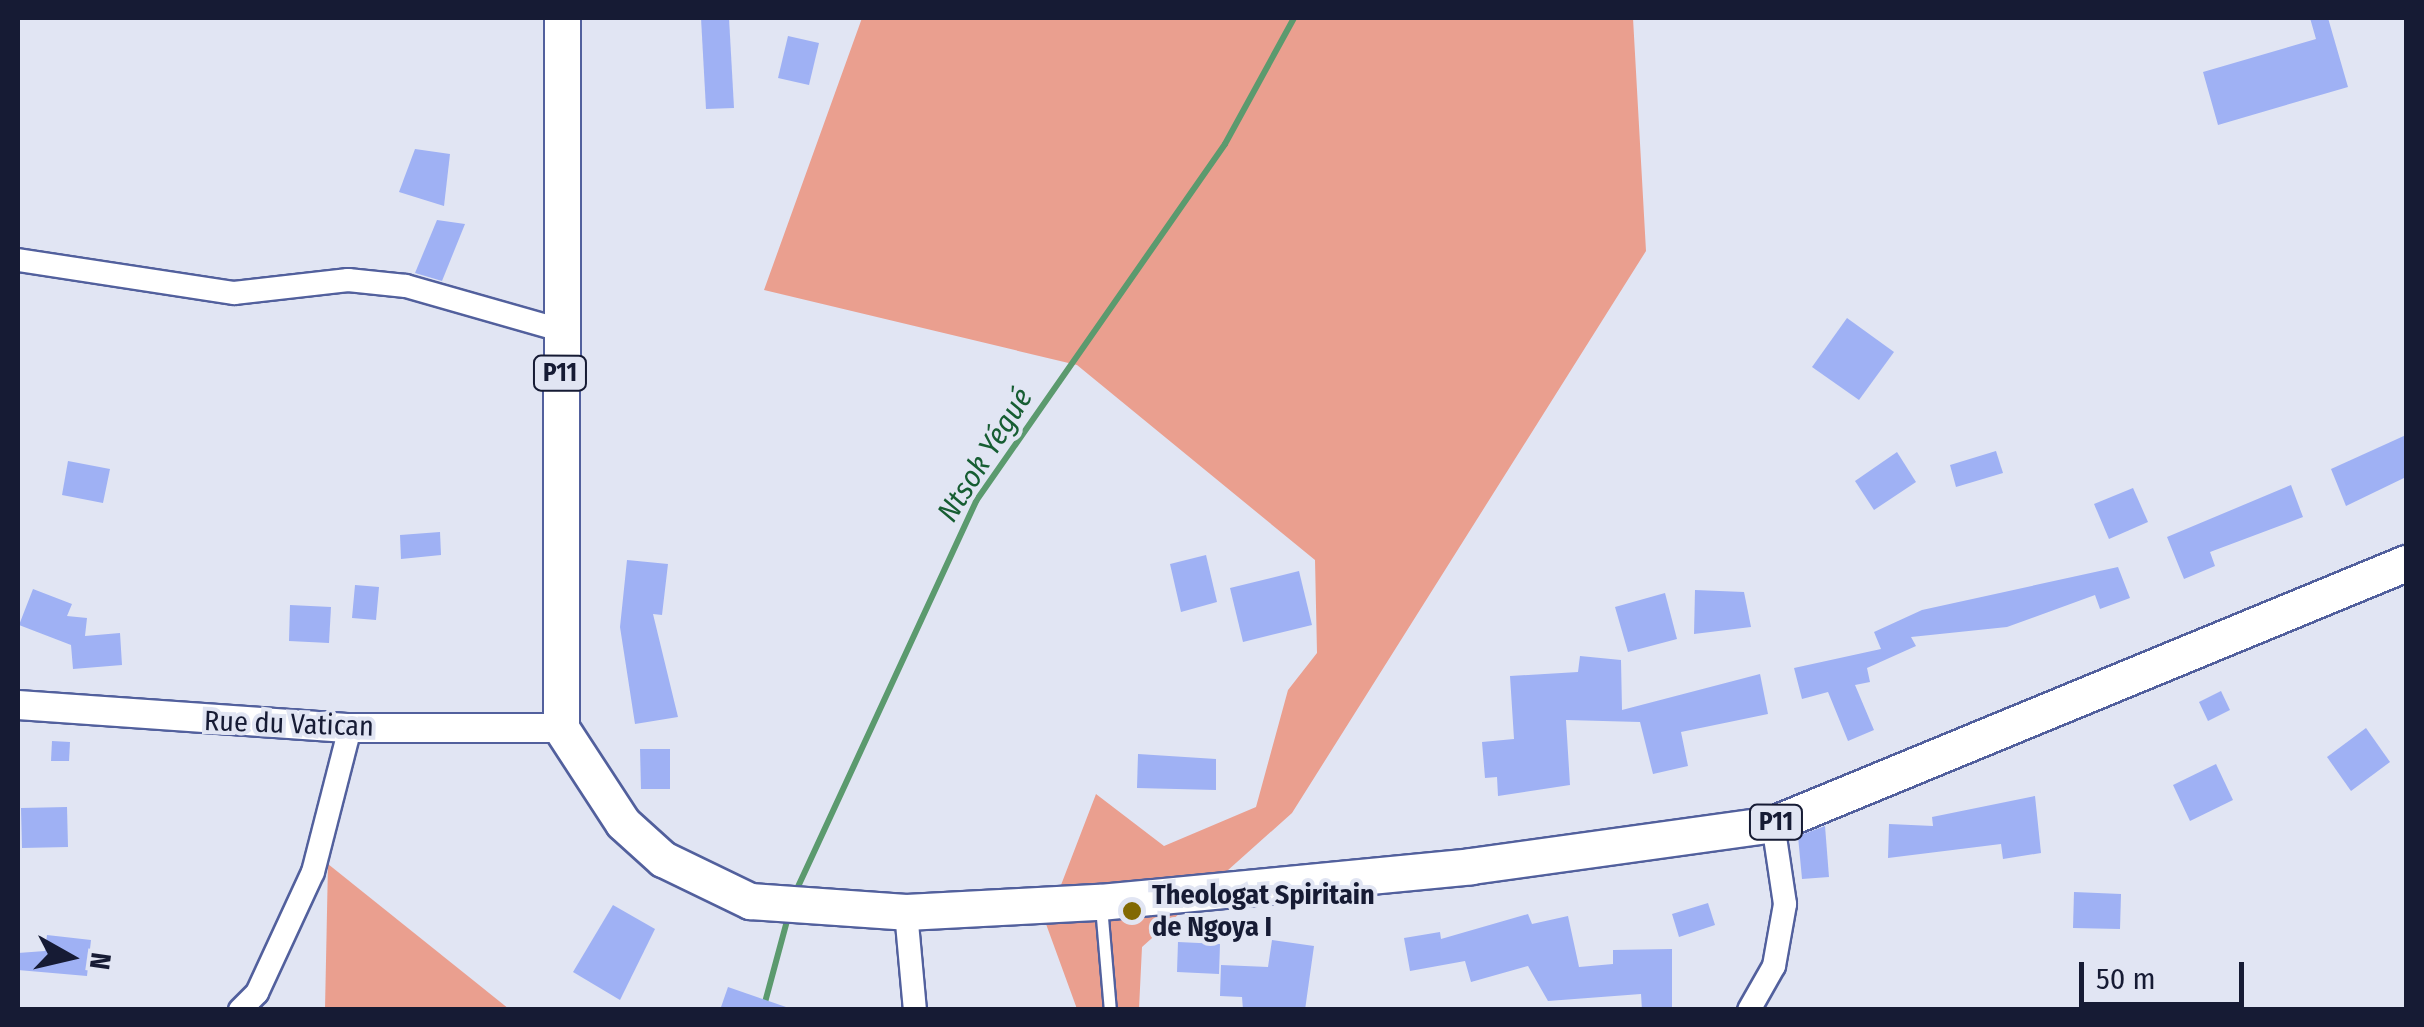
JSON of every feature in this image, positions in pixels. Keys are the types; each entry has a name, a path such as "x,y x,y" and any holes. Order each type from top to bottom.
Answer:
{"main road":[{"name":"P11","path":"562,18 561,728 623,823 707,884 795,910 906,912 1100,902 1471,866 1772,824 2406,563"}],"street":[{"path":"18,260 234,293 348,280 406,286 560,330"},
{"name":"Rue du Vatican","path":"18,705 350,728 561,728"},
{"path":"240,1010 258,994 313,872 350,728"},
{"path":"1749,1010 1774,966 1785,904 1772,824"},
{"path":"906,912 915,1010"}],"lane":[{"path":"1100,902 1110,1010"}],"shaded area":[{"path":"862,18 1633,18 1646,251 1292,813 1142,947 1139,1009 1077,1009 1046,924 1096,794 1164,846 1256,807 1288,690 1317,653 1315,560 1077,365 764,290"},
{"path":"328,864 509,1009 325,1009"}],"building":[{"path":"701,18 729,18 734,108 706,109"},
{"path":"2310,18 2328,18 2348,87 2218,125 2203,72 2316,39"},
{"path":"788,36 819,43 809,85 778,78"},
{"path":"415,149 450,154 444,206 399,192"},
{"path":"437,220 465,224 442,281 415,273"},
{"path":"1847,318 1894,352 1859,400 1812,367"},
{"path":"2406,435 2406,477 2346,506 2331,469"},
{"path":"1996,451 2003,473 1956,487 1950,465"},
{"path":"1897,452 1916,482 1874,510 1855,481"},
{"path":"68,461 110,469 103,503 62,495"},
{"path":"2291,485 2303,517 2210,552 2215,566 2184,579 2167,537"},
{"path":"2133,488 2148,522 2109,539 2094,504"},
{"path":"440,532 441,555 401,559 400,535"},
{"path":"1206,555 1217,602 1181,612 1170,564"},
{"path":"627,560 668,564 662,615 653,614 678,717 635,724 620,627"},
{"path":"2118,567 2130,598 2100,609 2095,595 2007,627 1911,637 1916,646 1867,668 1870,682 1855,685 1874,730 1848,741 1828,692 1802,699 1794,668 1881,649 1874,632 1922,610"},
{"path":"1299,571 1312,625 1243,642 1230,588"},
{"path":"355,585 379,587 376,620 352,618"},
{"path":"33,589 72,604 67,616 87,618 85,636 120,633 122,665 73,669 71,645 19,625"},
{"path":"1695,590 1744,592 1751,627 1694,634"},
{"path":"1665,593 1677,639 1628,652 1615,607"},
{"path":"290,605 331,607 329,643 289,641"},
{"path":"1580,656 1621,660 1622,710 1760,674 1768,714 1681,732 1688,766 1653,774 1640,722 1566,720 1570,785 1498,796 1497,777 1485,778 1482,742 1514,739 1510,676 1578,672"},
{"path":"2221,691 2230,710 2208,721 2199,702"},
{"path":"2366,728 2390,762 2351,791 2327,757"},
{"path":"52,741 70,742 69,761 51,761"},
{"path":"640,749 670,749 670,789 641,789"},
{"path":"1138,754 1216,759 1216,790 1137,788"},
{"path":"2216,764 2233,800 2190,821 2173,785"},
{"path":"2035,796 2041,853 2003,859 2001,844 1888,858 1889,824 1933,826 1932,817"},
{"path":"67,807 68,847 22,848 21,808"},
{"path":"1825,826 1829,877 1802,879 1798,836"},
{"path":"2074,892 2121,894 2120,929 2073,928"},
{"path":"1708,903 1715,925 1679,937 1672,914"},
{"path":"613,905 655,929 620,1000 573,972"},
{"path":"1528,914 1532,924 1568,916 1579,967 1613,964 1613,950 1672,949 1672,1010 1642,1010 1641,994 1548,1001 1528,966 1471,982 1465,961 1410,971 1404,938 1440,932 1441,939"},
{"path":"47,935 91,940 87,976 18,970 18,953 45,951"},
{"path":"1272,940 1314,946 1305,1010 1243,1010 1242,997 1220,996 1221,965 1268,967"},
{"path":"1178,942 1220,944 1219,974 1177,972"},
{"path":"728,987 786,1007 785,1010 720,1010"}],"waterway":[{"name":"Ntsok Yégué","path":"796,891 976,501 1225,144 1294,18"},
{"name":"Ntsok Yégué","path":"764,1006 788,917"}],"place":[{"name":"Theologat Spiritain de Ngoya I","path":"1132,911"}]}
